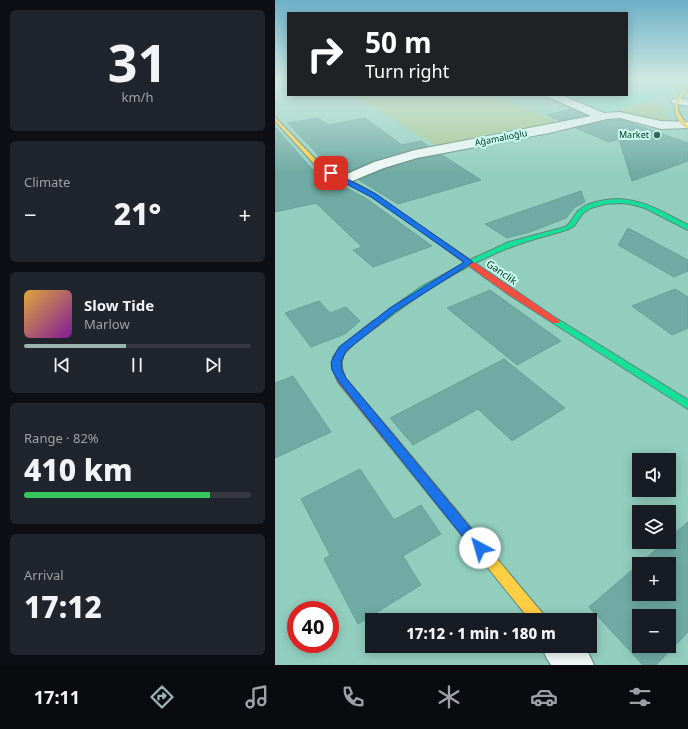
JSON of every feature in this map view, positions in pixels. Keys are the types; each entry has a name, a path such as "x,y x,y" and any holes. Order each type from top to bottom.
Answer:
{"street":[{"path":"589,111 603,117"},
{"path":"677,111 677,114 686,126"},
{"name":"Ağamalıoğlu","path":"345,180 379,166 415,154 603,117 620,115 654,124 686,126"},
{"name":"Gənclik","path":"275,118 318,165 373,196 508,290 688,405"},
{"path":"533,613 352,392 337,370 336,362 343,349 393,309 469,262 512,244 569,227 574,224 579,213 584,209 614,202 633,202 688,228"},
{"path":"566,653 575,665"}],"shaded area":[{"path":"379,111 532,111 559,123 438,147"},
{"path":"595,111 613,111 602,114"},
{"path":"620,111 663,111 669,120 653,120"}],"building":[{"path":"564,111 577,111 586,115 560,121 547,115"},
{"path":"318,118 328,125 365,118 402,145 421,141 428,146 374,161 346,173 324,161 288,123"},
{"path":"607,120 622,120 688,143 688,161 632,181 619,139 609,142 576,128"},
{"path":"275,127 312,169 367,199 432,246 373,267 353,250 362,247 316,203 275,212"},
{"path":"442,155 481,180 398,204 359,180 385,169 417,159"},
{"path":"581,191 585,202 575,207 566,218 530,232 507,238 485,224"},
{"path":"628,228 688,260 688,271 674,277 618,245"},
{"path":"675,289 688,297 688,328 672,335 632,306"},
{"path":"490,290 561,341 517,365 447,308"},
{"path":"319,301 330,313 346,307 360,321 345,334 311,347 285,313"},
{"path":"504,359 565,408 512,441 478,409 413,445 390,418"},
{"path":"293,376 331,432 275,458 275,383"},
{"path":"360,469 394,520 421,505 441,534 403,556 421,585 376,613 365,613 365,620 358,624 324,559 330,555 301,499"},
{"path":"688,522 688,632 676,644 676,609 632,609 632,653 668,653 656,665 643,665 597,616 597,613 595,613 589,607 632,570 632,601 676,601 676,557 647,557 657,549 676,549 676,532"}],"traffic: fast":[{"path":"376,323 391,311 441,278 477,259 512,244 567,228 581,212 589,206 605,202 630,202 656,211 688,228"},
{"path":"556,321 688,405"}],"traffic: slow":[{"path":"676,111 682,122 688,128"},
{"path":"275,118 318,165 373,195 423,230"},
{"path":"388,436 533,613"}],"traffic: jam":[{"path":"423,230 508,290 556,321"},
{"path":"376,323 343,349 338,357 337,368 342,380 388,436"}],"place":[{"name":"Market","path":"657,135"}],"route":[{"path":"331,173 362,188 469,262 393,309 343,349 336,362 337,370 352,392 480,548"}]}
